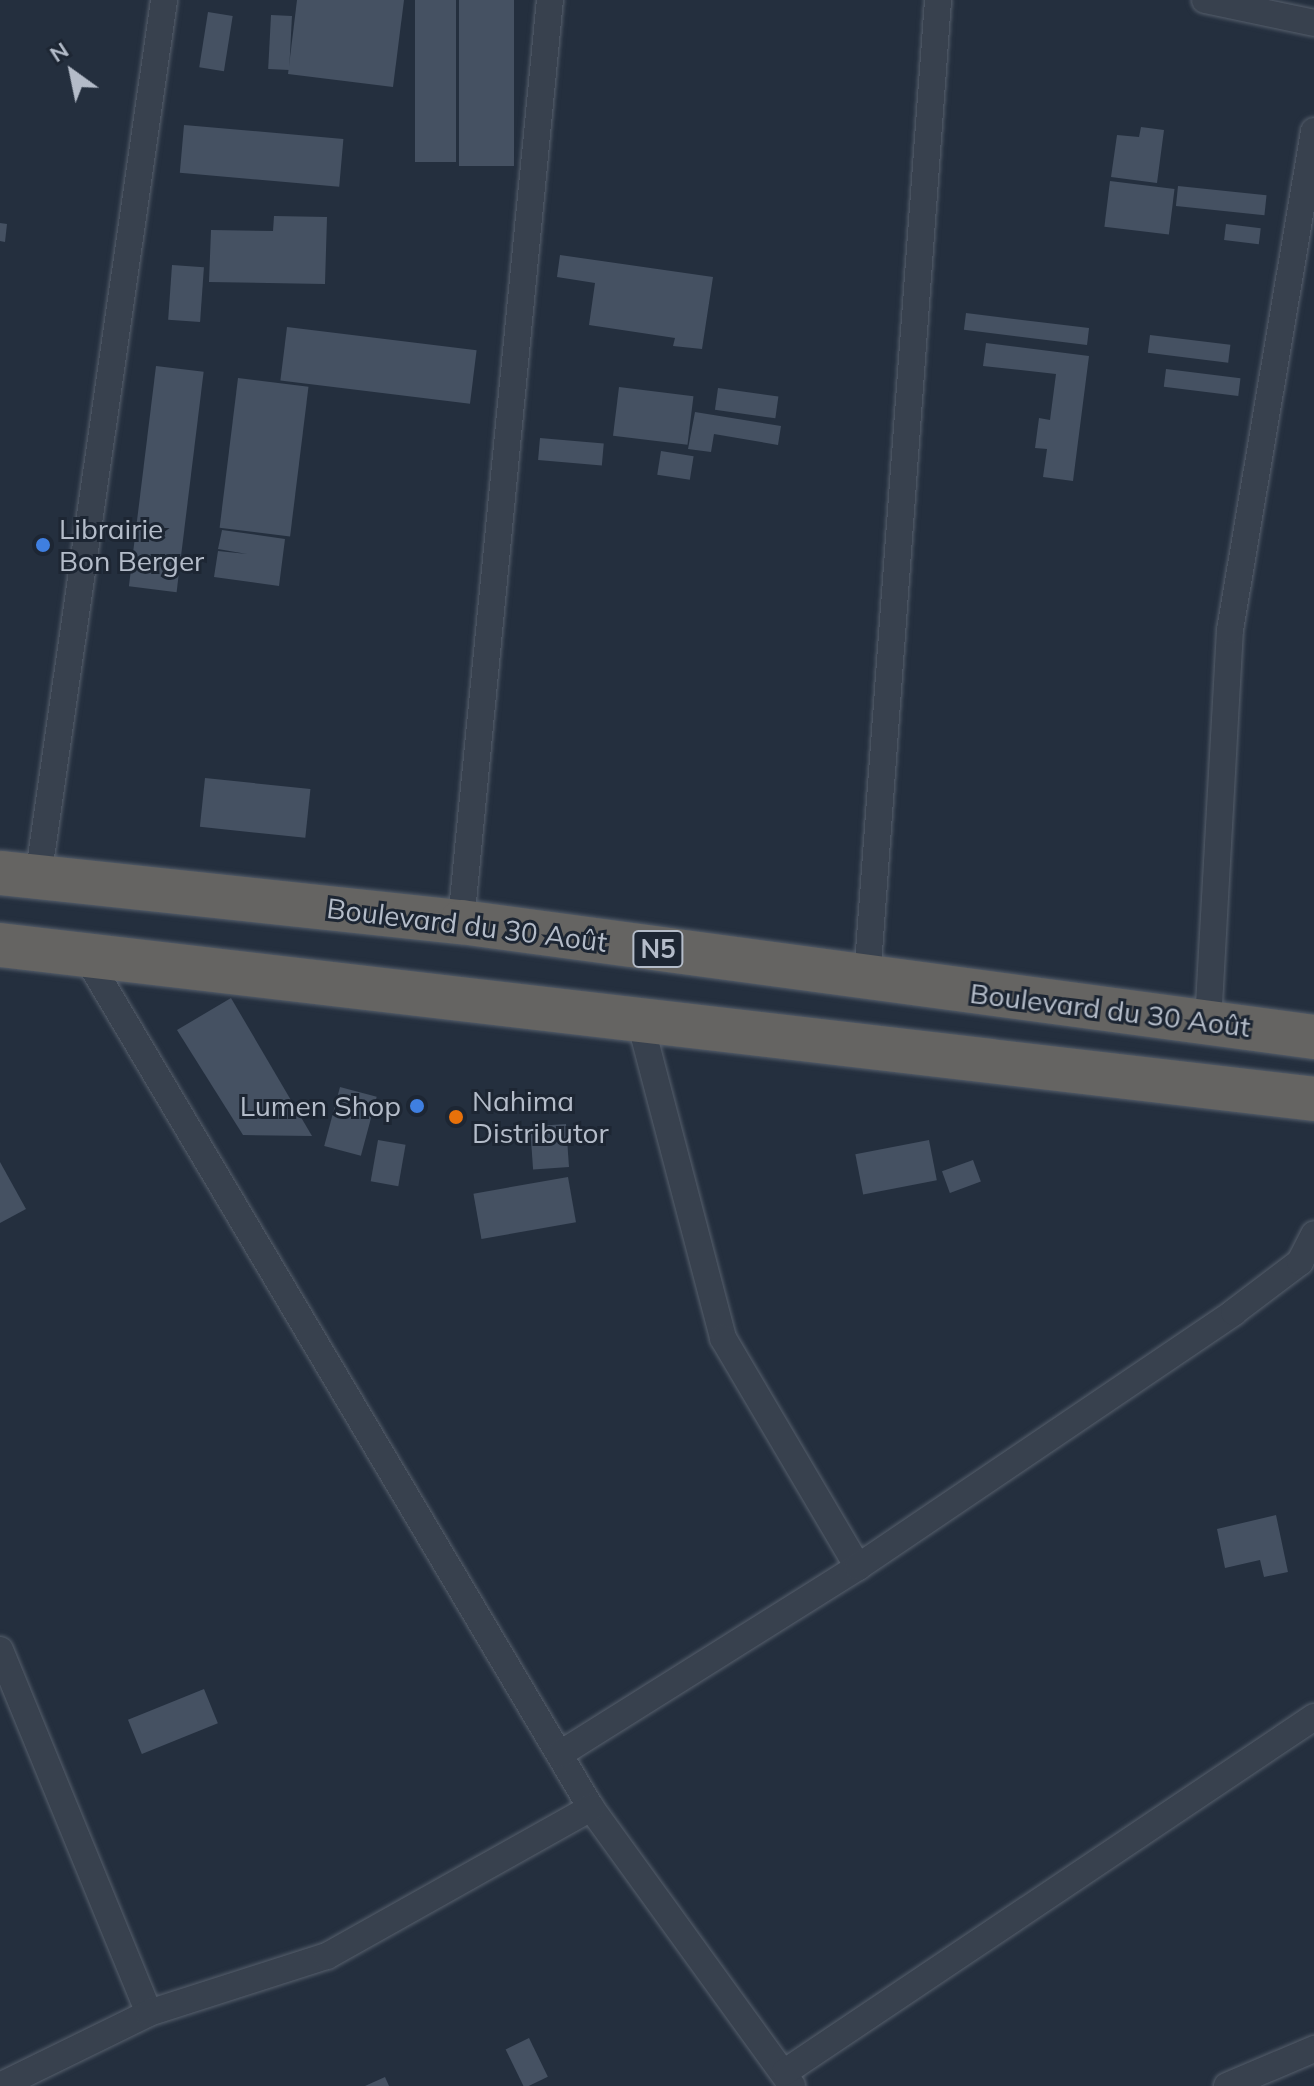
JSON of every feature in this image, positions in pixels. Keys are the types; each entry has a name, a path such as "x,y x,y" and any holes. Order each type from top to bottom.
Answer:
{"highway":[{"name":"Boulevard du 30 Août","path":"19,876 461,922 1314,1037"},
{"path":"0,945 84,953 641,1025 1314,1099"}],"street":[{"path":"19,876 164,0"},
{"path":"461,922 550,0"},
{"path":"867,979 938,0"},
{"path":"1205,0 1314,23"},
{"path":"1208,1023 1230,630 1314,131"},
{"path":"84,953 591,1808 789,2079 1314,1717"},
{"path":"641,1025 723,1338 858,1567"},
{"path":"560,1754 858,1567 1234,1312 1300,1262 1314,1234"},
{"path":"0,1650 149,2013"},
{"path":"0,2086 149,2013 327,1956 591,1808"},
{"path":"1227,2086 1314,2049"}],"building":[{"path":"297,0 404,0 393,87 288,74"},
{"path":"415,0 456,0 456,162 415,162"},
{"path":"459,0 514,0 514,166 459,166"},
{"path":"208,12 233,16 224,71 199,67"},
{"path":"271,15 292,16 289,70 268,69"},
{"path":"184,125 343,139 339,187 180,173"},
{"path":"1141,127 1164,130 1157,183 1111,177 1117,135 1139,137"},
{"path":"1110,181 1175,189 1169,235 1104,227"},
{"path":"1178,186 1267,195 1264,215 1176,206"},
{"path":"274,216 327,217 325,284 209,282 211,230 273,231"},
{"path":"0,223 7,224 5,242 0,241"},
{"path":"1226,224 1261,228 1259,244 1224,240"},
{"path":"560,255 713,277 702,349 673,346 675,338 589,325 595,283 557,277"},
{"path":"172,265 204,267 200,322 168,320"},
{"path":"966,313 1089,328 1087,345 964,330"},
{"path":"287,327 477,350 470,404 280,381"},
{"path":"1150,335 1230,345 1228,363 1148,353"},
{"path":"986,343 1089,356 1073,481 1043,477 1047,449 1035,448 1039,418 1050,420 1056,374 983,366"},
{"path":"156,366 204,372 177,592 129,586"},
{"path":"1166,369 1240,378 1238,396 1164,387"},
{"path":"238,378 308,387 290,537 220,528"},
{"path":"619,387 693,396 687,445 613,436"},
{"path":"718,388 778,396 775,418 715,410"},
{"path":"695,412 781,426 778,445 714,434 711,452 688,449"},
{"path":"540,438 604,444 602,465 538,460"},
{"path":"661,451 694,456 690,480 657,475"},
{"path":"222,530 285,539 279,586 214,577 218,551 247,554 218,549"},
{"path":"205,778 310,789 305,838 200,827"},
{"path":"231,998 312,1136 243,1135 177,1030"},
{"path":"340,1087 377,1097 361,1156 324,1146"},
{"path":"566,1124 569,1167 533,1169 530,1127"},
{"path":"378,1140 406,1145 398,1186 371,1181"},
{"path":"929,1140 937,1180 863,1195 855,1154"},
{"path":"973,1160 981,1182 950,1193 942,1171"},
{"path":"0,1162 26,1209 0,1223"},
{"path":"568,1177 576,1222 481,1239 473,1194"},
{"path":"1276,1515 1288,1572 1264,1577 1260,1560 1225,1568 1217,1529"},
{"path":"204,1689 218,1723 142,1754 128,1720"},
{"path":"529,2038 548,2077 523,2086 506,2049"},
{"path":"385,2077 389,2086 365,2086"}],"place":[{"name":"Librairie Bon Berger","path":"43,545"},
{"name":"Lumen Shop","path":"417,1106"},
{"name":"Nahima Distributor","path":"456,1117"}]}
